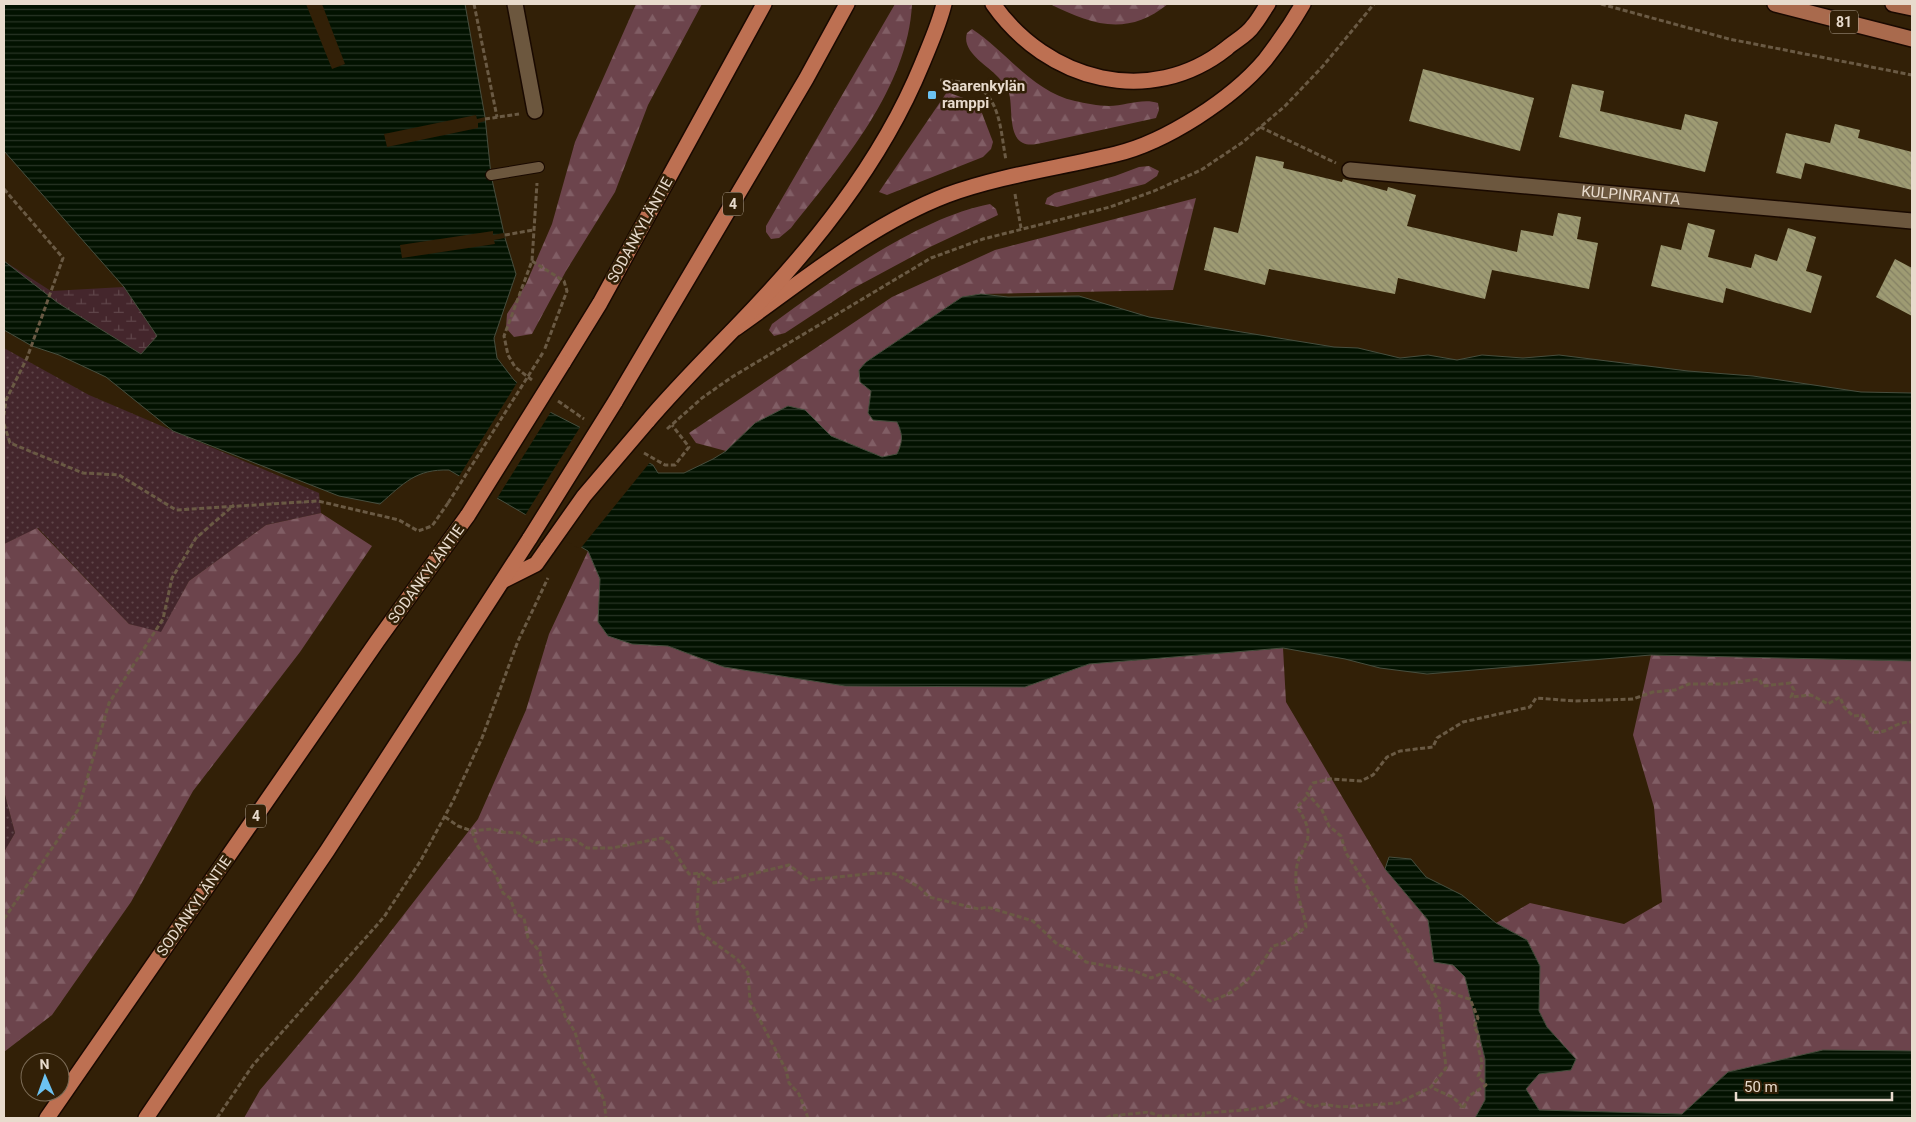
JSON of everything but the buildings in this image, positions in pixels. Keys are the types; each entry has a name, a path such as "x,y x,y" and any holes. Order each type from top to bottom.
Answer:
{"highway":[{"name":"SODANKYLÄNTIE","path":"47,1118 378,640 468,515 604,294 764,4"},
{"name":"4","path":"146,1118 327,851 503,581 614,402 806,79 847,4"},
{"path":"503,581 536,564 584,496 647,422 679,385 736,328 817,236 869,165 908,97 939,22 944,4"},
{"path":"993,4 1011,26 1032,45 1061,63 1090,77 1122,82 1151,80 1182,74 1214,58 1252,28 1268,4"},
{"path":"736,328 855,244 903,215 929,203 992,180 1118,154 1160,138 1210,107 1248,77 1264,60 1303,4"}],"main road":[{"name":"81","path":"1775,4 1912,39"},
{"path":"1893,4 1912,8"}],"street":[{"path":"515,4 535,111"},
{"name":"KULPINRANTA","path":"1350,170 1912,221"}],"lane":[{"path":"491,176 539,167"}],"path":[{"path":"474,4 497,117"},
{"path":"663,432 702,398 732,377 931,258 1022,228 1110,207 1154,191 1201,170 1243,142 1285,106 1323,66 1374,4"},
{"path":"1601,4 1729,39 1912,75"},
{"path":"940,80 965,82 984,90 996,107 1007,163"},
{"path":"485,119 535,111"},
{"path":"1260,127 1350,170"},
{"path":"4,424 10,443 83,473 119,475 176,510 235,504 318,501 399,520 418,531 425,530 432,526 448,503 544,351 567,291 564,281 532,261 539,167"},
{"path":"4,188 63,258 27,358 6,400 4,415"},
{"path":"1015,193 1022,228"},
{"path":"505,236 533,230"},
{"path":"672,425 689,447 675,465"},
{"path":"4,919 78,810 109,702 163,618 172,578 196,538 235,504"},
{"path":"217,1118 253,1065 384,917 421,860 445,817 488,723 518,641 549,576"},
{"path":"1106,1118 1149,1112 1159,1116 1260,1108 1280,1103 1290,1096 1313,1107 1323,1104 1341,1108 1398,1103 1431,1087 1446,1068 1438,1002 1430,985 1346,853 1341,836 1329,826 1322,810 1307,793 1312,783 1330,779 1361,781 1373,774 1387,757 1400,751 1433,747 1437,738 1463,722 1530,708 1536,698 1575,701 1633,699 1653,692 1675,690 1689,684 1726,684 1758,679 1763,686 1790,684 1794,690 1791,697 1811,694 1828,704 1840,697 1844,707 1852,716 1863,715 1872,732 1883,733 1900,722 1912,722"},
{"path":"445,817 458,826 472,831 492,829 519,833 535,843 558,839 575,840 587,848 612,848 633,845 649,839 662,838 669,843 689,874 701,873 714,883 789,865 808,880 876,872 895,874 919,887 929,897 980,909 986,907 1033,921 1057,944 1073,951 1086,962 1135,971 1151,978 1165,972 1179,978 1184,984 1210,1001 1224,998 1240,988 1255,973 1273,946 1284,943 1306,928 1296,881 1298,858 1310,836 1307,822 1297,808 1309,795"},
{"path":"472,831 476,845 496,875 503,893 510,898 516,914 524,918 528,938 540,952 542,970 561,1003 565,1016 576,1032 584,1063 593,1076 604,1100 606,1118"},
{"path":"699,873 697,915 701,933 738,960 748,973 750,1002 780,1057 789,1083 799,1094 808,1118"},
{"path":"1430,985 1444,988 1459,997 1470,999 1478,1018 1474,1027 1479,1035 1477,1042 1483,1063 1478,1076 1486,1085 1469,1096 1463,1109 1450,1094 1440,1092 1431,1087"},
{"path":"1201,1118 1206,1112"}],"green space":[{"path":"636,4 702,4 648,105 615,192 566,271 532,334 514,337 506,328 507,314 526,284 552,224 575,142"},
{"path":"895,4 912,4 908,35 898,66 885,95 869,124 850,152 791,228 779,238 771,239 766,232 766,226"},
{"path":"1050,4 1168,4 1138,21 1124,24 1109,24 1080,18"},
{"path":"972,29 1033,80 1060,96 1075,101 1105,106 1146,101 1158,103 1159,110 1156,118 1042,143 1025,144 1018,139 1013,128 1007,89 998,77 976,58 968,46 966,40 967,33"},
{"path":"947,92 966,99 980,108 993,142 991,149 983,157 887,195 879,192"},
{"path":"1149,166 1159,171 1157,176 1145,184 1057,207 1045,204 1047,198 1055,193 1115,176 1139,167"},
{"path":"1196,198 1173,290 981,294 962,297 866,362 859,370 860,382 871,391 868,413 873,420 897,422 902,438 897,454 882,457 831,436 805,410 755,423 726,451 696,443 689,433 892,297 995,250"},
{"path":"990,204 996,209 998,215 930,247 852,289 785,333 774,336 769,330 772,324 795,307 876,253 934,222 963,211"},
{"path":"4,261 51,291 124,287 157,336 141,354 58,303 4,276"},
{"path":"4,348 89,395 319,493 321,513 266,525 189,581 161,633 129,624 38,528 4,544"},
{"path":"321,513 372,546 300,652 193,791 131,902 52,1015 4,1052 4,852 15,833 4,791 4,544 37,528 129,624 161,632 189,581 266,525"},
{"path":"588,551 600,579 598,622 632,644 668,646 724,667 845,686 1025,687 1089,664 1283,648 1286,702 1385,869 1428,920 1434,961 1453,965 1465,977 1485,1059 1485,1100 1475,1118 244,1118 260,1090 353,980 478,819 526,710 549,634"},
{"path":"1651,655 1912,661 1912,1051 1823,1050 1728,1072 1682,1114 1539,1110 1526,1089 1539,1074 1571,1070 1575,1059 1547,1027 1539,1011 1540,966 1527,940 1496,923 1530,903 1624,924 1662,902 1654,807 1633,735"},
{"path":"4,791 15,833 4,852"}],"shaded area":[{"path":"4,4 465,4 485,117 491,175 505,238 516,274 494,338 497,358 514,380 550,412 653,465 658,473 684,473 713,459 726,451 755,423 788,406 805,410 831,436 882,457 897,454 902,438 897,422 873,420 868,413 871,391 860,382 859,370 866,362 962,297 981,294 1008,297 1079,296 1149,317 1334,347 1358,348 1400,358 1428,355 1457,360 1482,355 1523,358 1559,355 1688,371 1753,376 1861,392 1912,393 1912,661 1651,655 1427,674 1380,668 1345,659 1283,648 1089,664 1025,687 845,686 724,667 668,646 632,644 608,636 598,622 600,579 588,551 449,470 438,470 419,475 404,484 380,504 339,496 173,431 106,377 59,355 32,346 4,330 4,261 58,303 141,354 157,336 124,287 4,151"},
{"path":"1389,857 1411,859 1426,877 1462,895 1496,923 1527,940 1540,966 1539,1011 1547,1027 1576,1059 1571,1070 1539,1074 1526,1089 1539,1110 1682,1114 1728,1072 1823,1050 1912,1051 1912,1118 1475,1118 1485,1100 1485,1059 1465,977 1453,965 1434,962 1428,920 1385,869"}],"pier":[{"path":"306,4 322,4 345,64 332,69"},
{"path":"476,115 477,119 485,117 485,121 478,123 478,128 387,147 384,134"},
{"path":"493,231 493,235 504,233 505,238 494,240 495,244 402,258 400,245"},
{"path":"518,381 552,410 496,500 458,478"},
{"path":"582,424 651,461 580,549 524,517"}],"place":[{"name":"Saarenkylän ramppi","path":"932,95"}]}
